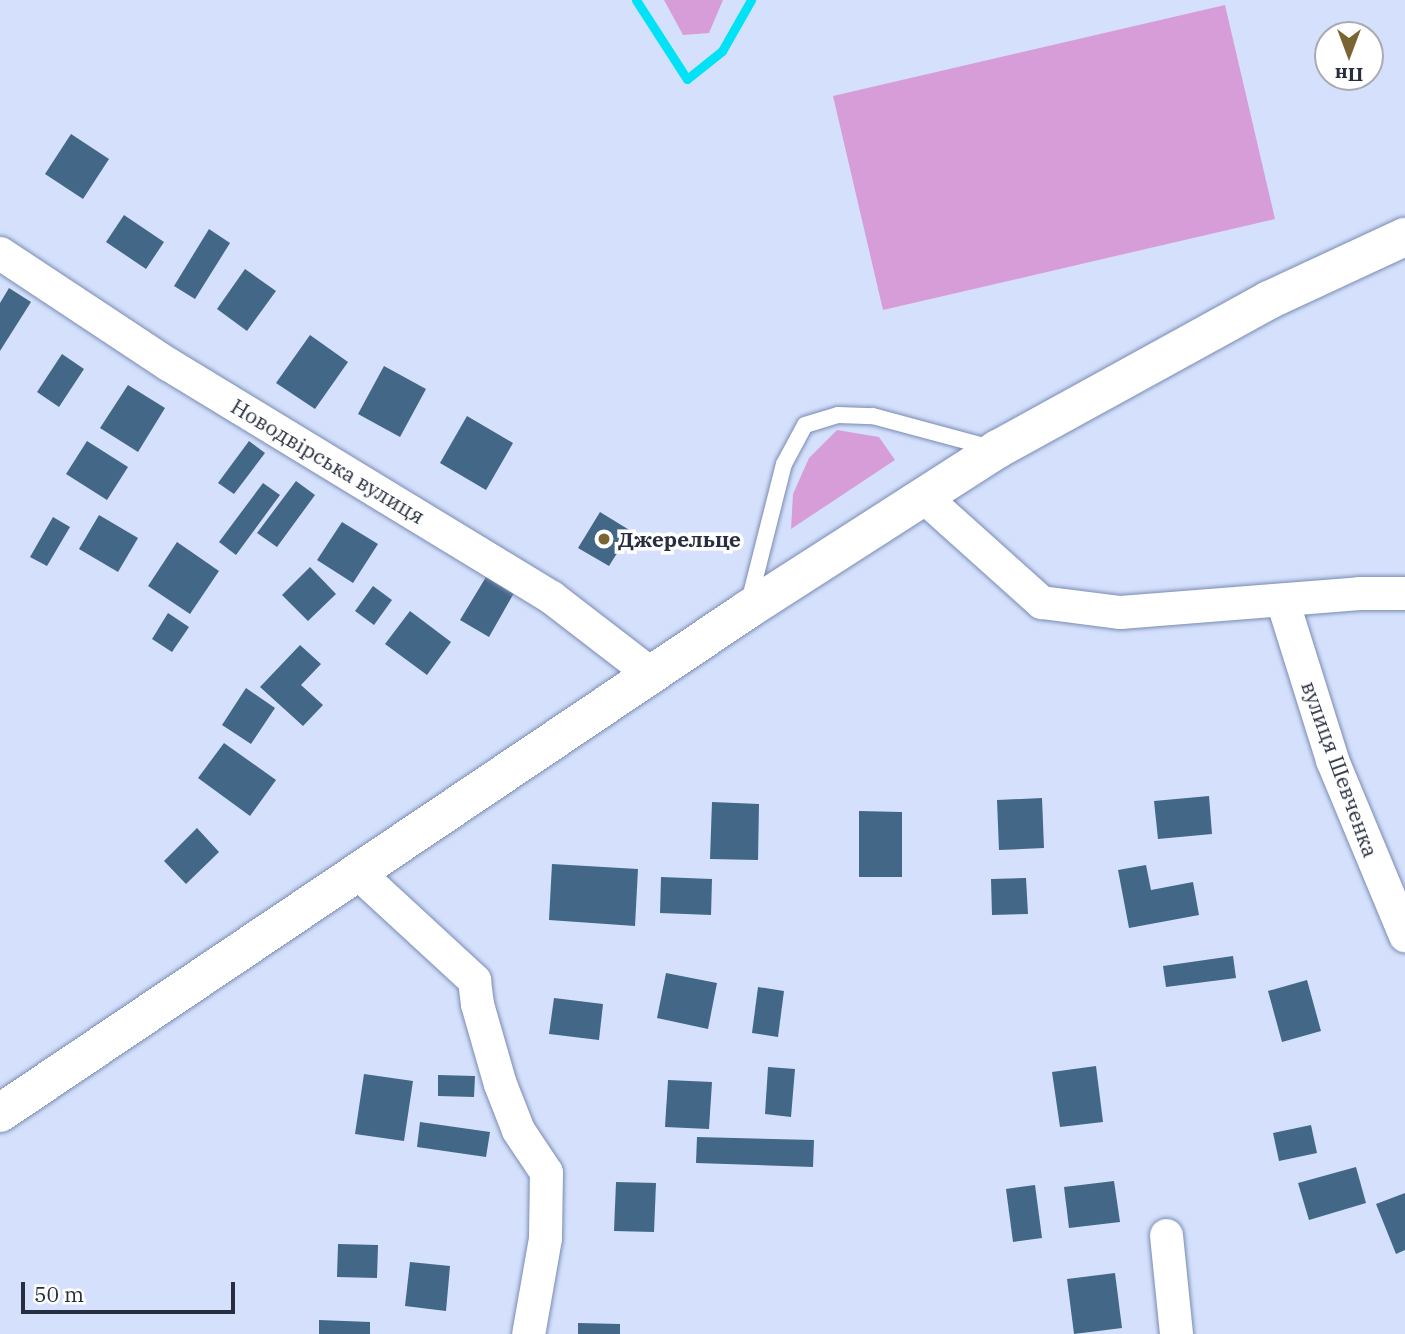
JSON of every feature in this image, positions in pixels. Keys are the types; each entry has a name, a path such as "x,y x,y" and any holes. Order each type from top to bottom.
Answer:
{"highway":[{"path":"0,1113 747,610 998,449 1269,300 1405,237"}],"street":[{"name":"Новодвірська вулиця","path":"0,253 168,364 551,597 651,674"},
{"path":"923,496 1041,602 1121,612 1359,593 1405,593"},
{"name":"вулиця Шевченка","path":"1282,600 1332,760 1405,935"},
{"path":"356,871 474,980 477,1004 500,1084 518,1130 546,1172 545,1238 528,1334"},
{"path":"1166,1235 1176,1334"}],"lane":[{"path":"747,610 784,464 805,425 838,415 873,416 998,449"}],"shaded area":[{"path":"664,0 723,0 709,33 683,35"},
{"path":"1225,5 1275,219 883,310 833,96"},
{"path":"837,430 879,437 895,460 791,529 793,494 809,458"}],"building":[{"path":"71,134 109,159 83,199 45,174"},
{"path":"124,215 164,242 146,269 106,242"},
{"path":"209,229 230,243 195,299 174,286"},
{"path":"245,269 276,291 247,331 217,309"},
{"path":"9,288 31,302 0,351 0,303"},
{"path":"310,335 348,362 315,409 276,383"},
{"path":"62,354 84,369 59,407 37,392"},
{"path":"384,366 426,389 400,437 358,414"},
{"path":"128,385 165,408 138,452 100,428"},
{"path":"467,416 513,443 486,490 440,463"},
{"path":"87,441 128,467 107,500 66,474"},
{"path":"249,441 265,453 234,494 218,483"},
{"path":"296,481 315,495 277,547 257,533"},
{"path":"263,483 280,495 236,555 219,542"},
{"name":"Джерельце","path":"600,512 631,531 609,566 578,548"},
{"path":"99,515 138,538 118,572 79,549"},
{"path":"53,517 70,527 47,566 30,557"},
{"path":"342,522 378,544 353,583 317,560"},
{"path":"177,542 219,571 190,614 148,586"},
{"path":"310,567 336,594 308,621 282,595"},
{"path":"486,577 514,593 489,637 460,620"},
{"path":"373,586 392,600 374,625 355,611"},
{"path":"410,611 451,642 427,675 385,644"},
{"path":"168,613 189,627 172,652 152,639"},
{"path":"300,645 321,664 301,685 323,705 303,726 260,687"},
{"path":"246,688 275,708 251,744 222,725"},
{"path":"224,743 276,780 250,816 198,778"},
{"path":"1209,796 1212,834 1158,839 1154,801"},
{"path":"1042,798 1044,848 999,850 997,800"},
{"path":"712,802 759,804 758,860 710,859"},
{"path":"859,811 902,812 902,877 859,877"},
{"path":"197,828 219,852 186,884 164,861"},
{"path":"552,864 638,869 635,926 549,920"},
{"path":"1146,865 1151,890 1193,882 1199,915 1129,928 1118,870"},
{"path":"661,877 712,879 711,915 660,913"},
{"path":"1026,878 1028,914 992,915 991,879"},
{"path":"1233,956 1236,978 1166,987 1163,966"},
{"path":"666,973 717,983 708,1029 657,1018"},
{"path":"1307,980 1321,1031 1282,1042 1268,991"},
{"path":"758,987 784,991 778,1037 752,1033"},
{"path":"554,998 603,1004 599,1040 549,1034"},
{"path":"1096,1066 1103,1122 1060,1127 1052,1072"},
{"path":"768,1067 795,1069 791,1117 765,1114"},
{"path":"364,1074 413,1081 404,1141 355,1134"},
{"path":"438,1075 475,1076 474,1097 438,1096"},
{"path":"668,1080 712,1082 709,1129 665,1127"},
{"path":"420,1122 490,1132 486,1157 417,1147"},
{"path":"1311,1125 1317,1153 1279,1161 1273,1133"},
{"path":"697,1137 814,1140 813,1167 696,1163"},
{"path":"1356,1167 1366,1203 1309,1220 1298,1183"},
{"path":"1114,1181 1120,1222 1069,1228 1064,1187"},
{"path":"616,1182 656,1183 654,1232 614,1231"},
{"path":"1035,1185 1042,1238 1013,1242 1006,1189"},
{"path":"1405,1193 1405,1250 1396,1254 1376,1204"},
{"path":"338,1244 378,1245 377,1278 337,1277"},
{"path":"410,1262 450,1266 446,1311 405,1306"},
{"path":"1115,1273 1122,1328 1074,1334 1067,1279"},
{"path":"319,1320 370,1322 370,1334 319,1334"},
{"path":"578,1323 620,1324 620,1334 578,1334"}],"waterway":[{"path":"636,0 687,79 722,51 751,0"}],"place":[{"name":"Джерельце","path":"604,539"}]}
